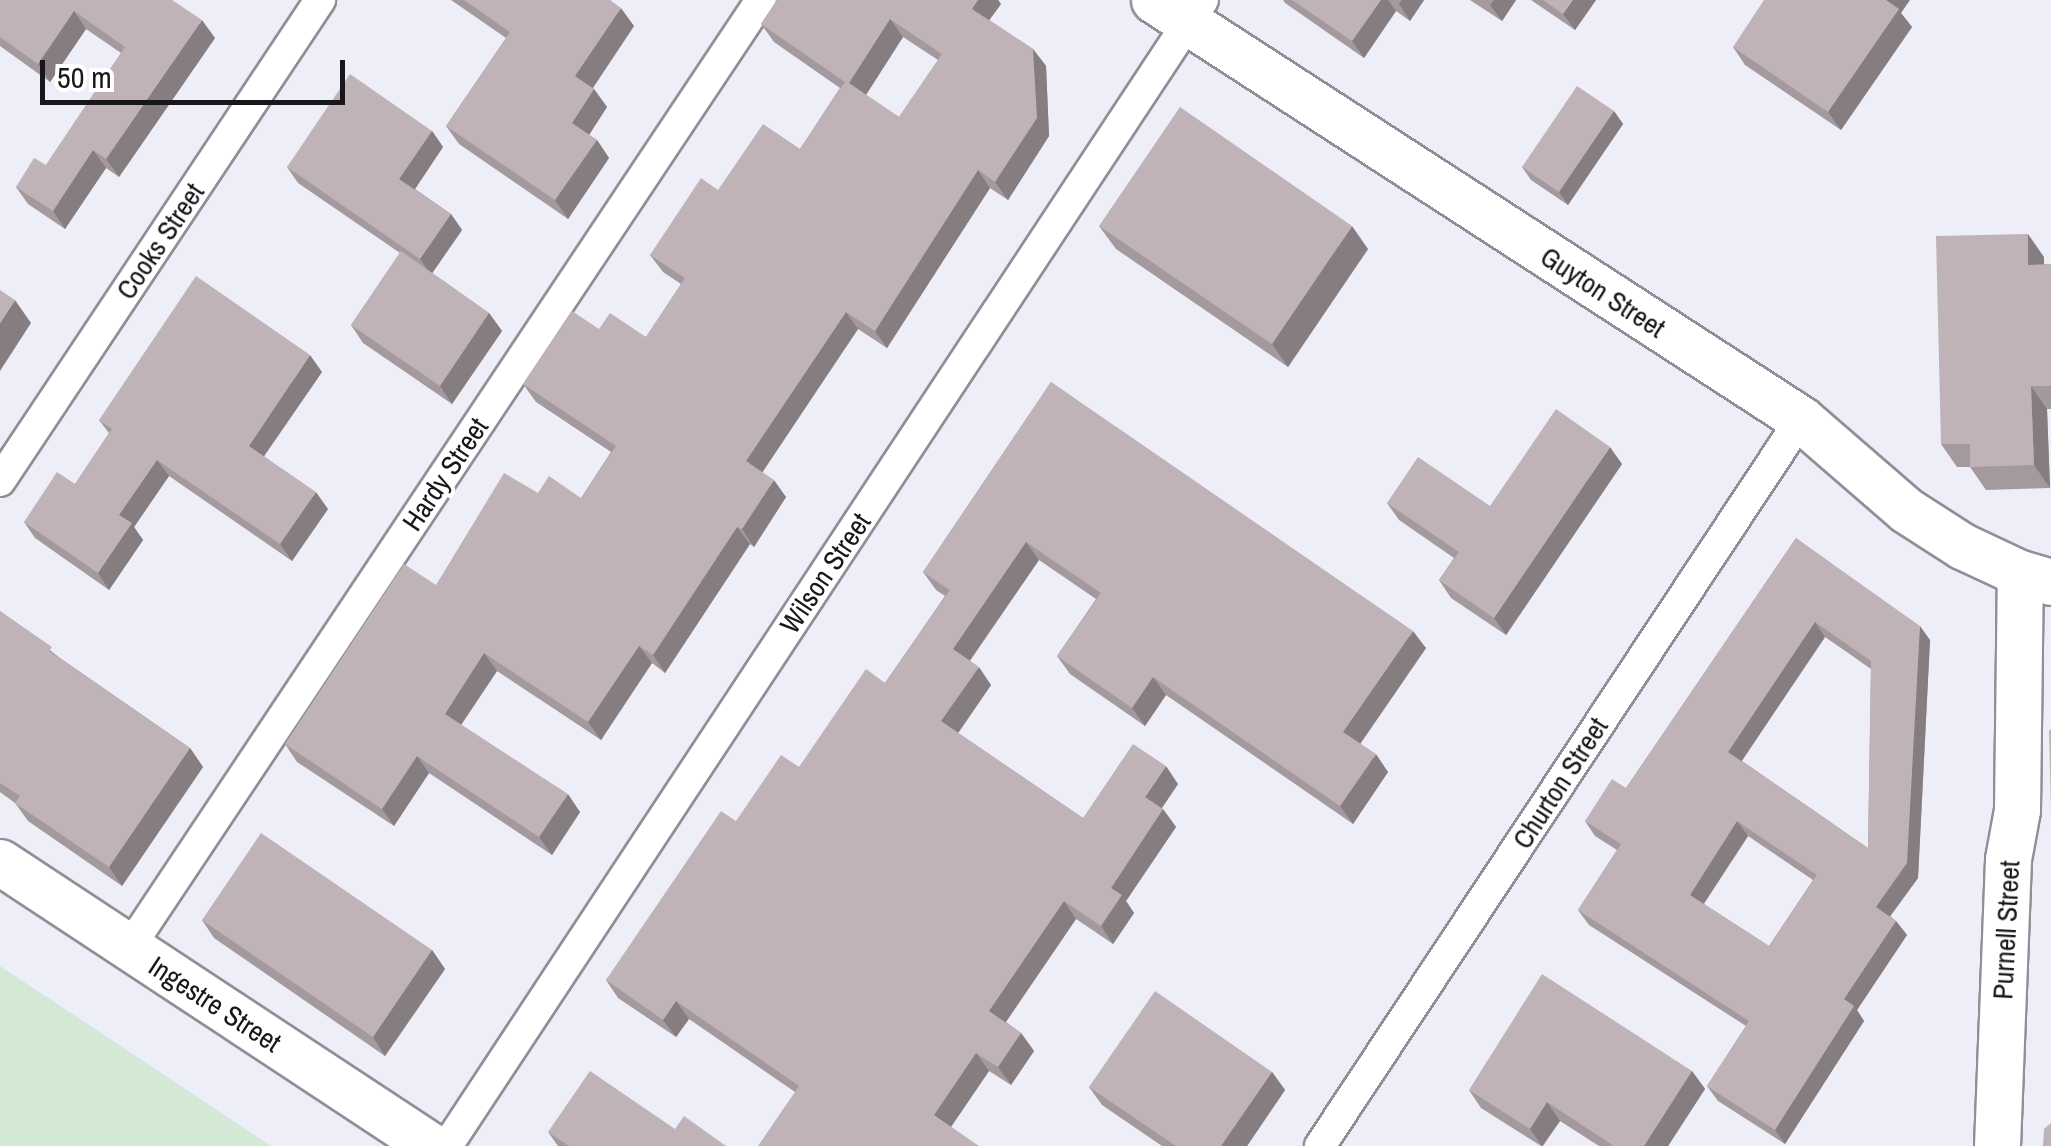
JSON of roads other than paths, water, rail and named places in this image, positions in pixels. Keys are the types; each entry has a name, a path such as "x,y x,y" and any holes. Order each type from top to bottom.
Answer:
{"main road":[{"name":"Guyton Street","path":"1182,8 1801,419 1906,510 1962,546 2035,578"},
{"name":"Purnell Street","path":"1996,1146 2008,859 2017,810 2016,714 2035,578"},
{"path":"2016,714 2030,692 2051,672"},
{"name":"Ingestre Street","path":"0,862 430,1146"}],"street":[{"name":"Cooks Street","path":"0,482 320,0"},
{"name":"Hardy Street","path":"129,948 761,0"},
{"name":"Wilson Street","path":"446,1146 1182,8"},
{"name":"Churton Street","path":"1320,1146 1801,419"}]}
